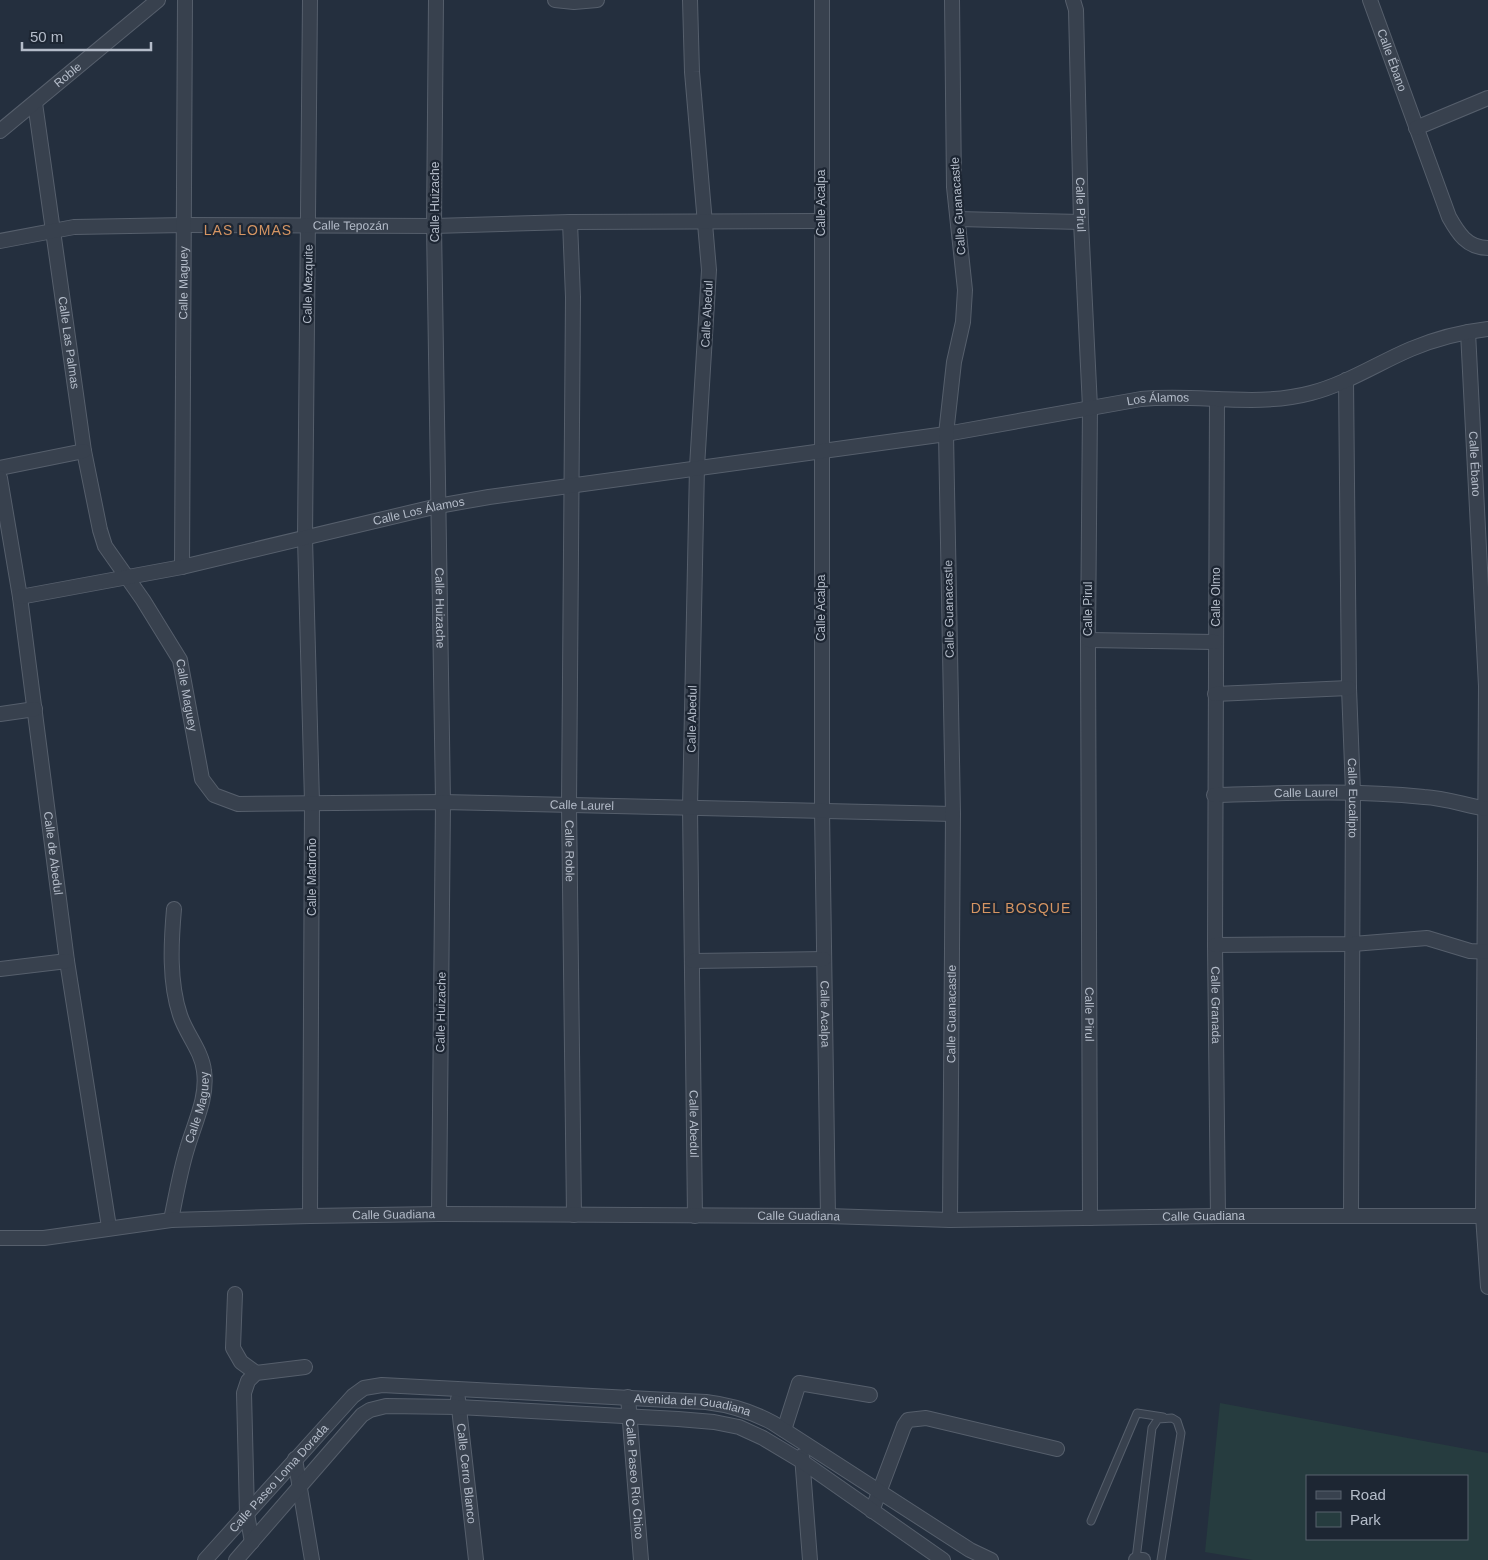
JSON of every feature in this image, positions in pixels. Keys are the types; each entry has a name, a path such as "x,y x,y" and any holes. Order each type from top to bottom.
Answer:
{"street":[{"name":"Roble","path":"0,131 158,0"},
{"name":"Calle Maguey","path":"182,567 185,0"},
{"name":"Calle Mezquite","path":"305,538 310,0"},
{"name":"Calle Huizache","path":"436,0 434,226 443,802 439,1214"},
{"path":"555,0 574,2 597,0"},
{"name":"Calle Abedul","path":"690,0 692,72 709,270 697,467 690,808 695,1216"},
{"name":"Calle Acalpa","path":"822,0 822,811 828,1216"},
{"name":"Calle Guanacastle","path":"950,1220 953,814 946,434 954,362 963,322 965,290 954,187 952,0"},
{"name":"Calle Pirul","path":"1073,0 1076,10 1081,222 1090,408 1088,640 1090,1218"},
{"name":"Calle Ébano","path":"1370,0 1416,128 1456,229 1459,235 1485,248"},
{"path":"1416,128 1488,98"},
{"name":"Calle Las Palmas","path":"35,102 84,451 105,546 126,576"},
{"path":"958,219 1081,222"},
{"name":"Calle Tepozán","path":"0,241 74,228 185,225 434,226 570,222 821,222"},
{"name":"Calle Roble","path":"570,222 572,307 569,486 569,806 574,1216"},
{"name":"Los Álamos","path":"821,452 946,434 1090,408 1172,396 1216,399 1295,397 1346,380 1412,349 1468,332 1488,329"},
{"name":"Calle Ébano","path":"1468,332 1487,686 1485,1216 1488,1287"},
{"name":"Calle Eucalipto","path":"1346,380 1349,688 1353,792 1351,1215"},
{"name":"Calle Olmo","path":"1214,795 1216,399"},
{"path":"0,468 84,451"},
{"name":"Calle Los Álamos","path":"20,597 182,567 438,506 697,467 821,452"},
{"name":"Calle de Abedul","path":"0,478 20,597 67,961 110,1228"},
{"name":"Calle Madroño","path":"305,538 312,802 310,1216"},
{"name":"Calle Maguey","path":"126,576 180,660 197,762 202,779 214,795"},
{"path":"1088,640 1215,642"},
{"path":"1215,694 1349,688"},
{"path":"0,714 35,709"},
{"name":"Calle Laurel","path":"1214,795 1353,792 1435,798 1487,809"},
{"name":"Calle Laurel","path":"214,795 238,804 443,802 953,814"},
{"name":"Calle Granada","path":"1214,795 1218,1216"},
{"name":"Calle Maguey","path":"171,1220 187,1149 201,1107 205,1073 202,1059 180,1015 175,990 172,938 174,909"},
{"path":"1214,945 1353,944 1427,938 1485,952"},
{"path":"692,961 824,959"},
{"path":"0,969 67,961"},
{"name":"Calle Guadiana","path":"0,1238 44,1238 171,1220 439,1214 828,1216 950,1220 1351,1215 1485,1216"},
{"path":"235,1294 233,1348 241,1362 256,1373"},
{"path":"252,1542 247,1514 244,1393 248,1381 256,1373 304,1368"},
{"path":"784,1430 799,1383 870,1395"},
{"name":"Avenida del Guadiana","path":"353,1396 364,1388 382,1385 729,1405 753,1412 802,1440 970,1550 991,1560"},
{"name":"Calle Cerro Blanco","path":"458,1388 458,1407 476,1560"},
{"name":"Calle Paseo Loma Dorada","path":"205,1560 353,1396"},
{"name":"Calle Paseo Río Chico","path":"628,1398 641,1560"},
{"name":"Avenida del Guadiana","path":"362,1415 370,1410 386,1406 458,1407 714,1422 739,1427 763,1438 802,1462 943,1560"},
{"name":"Calle Paseo Loma Dorada","path":"236,1560 362,1415"},
{"path":"872,1511 904,1426 908,1420 918,1418 1057,1449"},
{"path":"802,1440 810,1560"},
{"path":"295,1459 312,1560"}],"lane":[{"path":"1091,1521 1137,1413 1177,1421 1181,1433 1161,1560"},
{"path":"1138,1560 1152,1428 1158,1419 1166,1418"}],"green space":[{"path":"1220,1403 1488,1453 1488,1560 1253,1560 1205,1552"}],"district":[{"name":"LAS LOMAS","path":"248,230"},
{"name":"DEL BOSQUE","path":"1021,908"}]}
